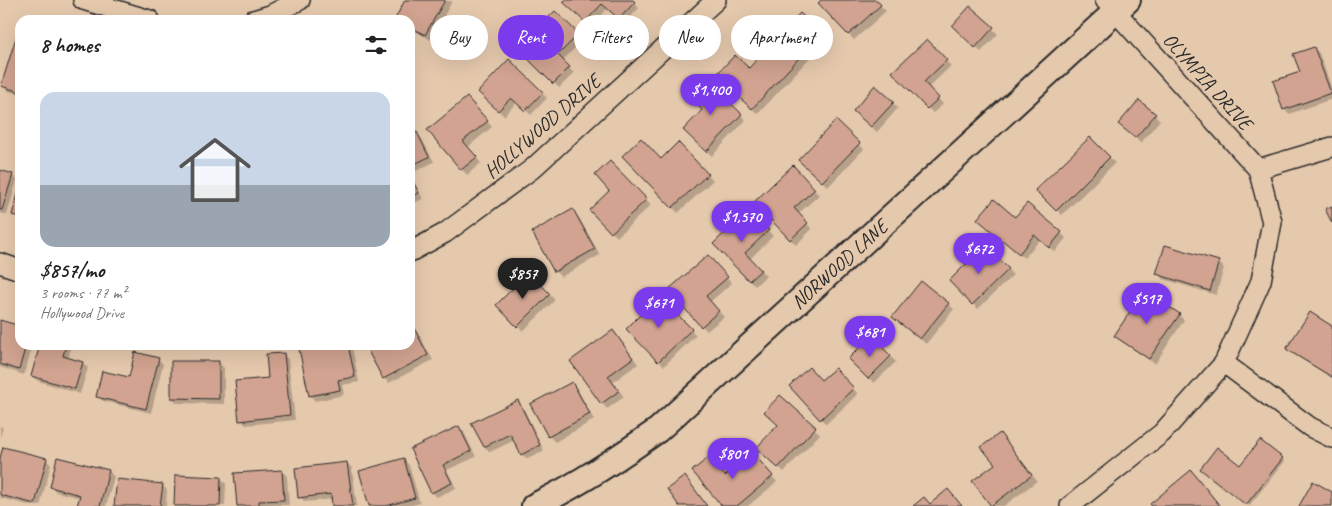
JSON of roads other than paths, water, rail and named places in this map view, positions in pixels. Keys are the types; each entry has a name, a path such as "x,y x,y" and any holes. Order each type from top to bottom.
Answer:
{"street":[{"path":"83,0 133,15"},
{"path":"267,15 300,0"},
{"name":"HOLLYWOOD DRIVE","path":"415,249 445,233 532,169 716,0"},
{"name":"OLYMPIA DRIVE","path":"1116,4 1258,169"},
{"name":"NORWOOD LANE","path":"534,506 570,488 658,430 1116,4"},
{"path":"1070,506 1162,433 1224,363 1261,281 1272,222 1258,169 1332,147"},
{"path":"0,264 15,268"},
{"path":"1224,363 1310,428 1332,438"}]}
